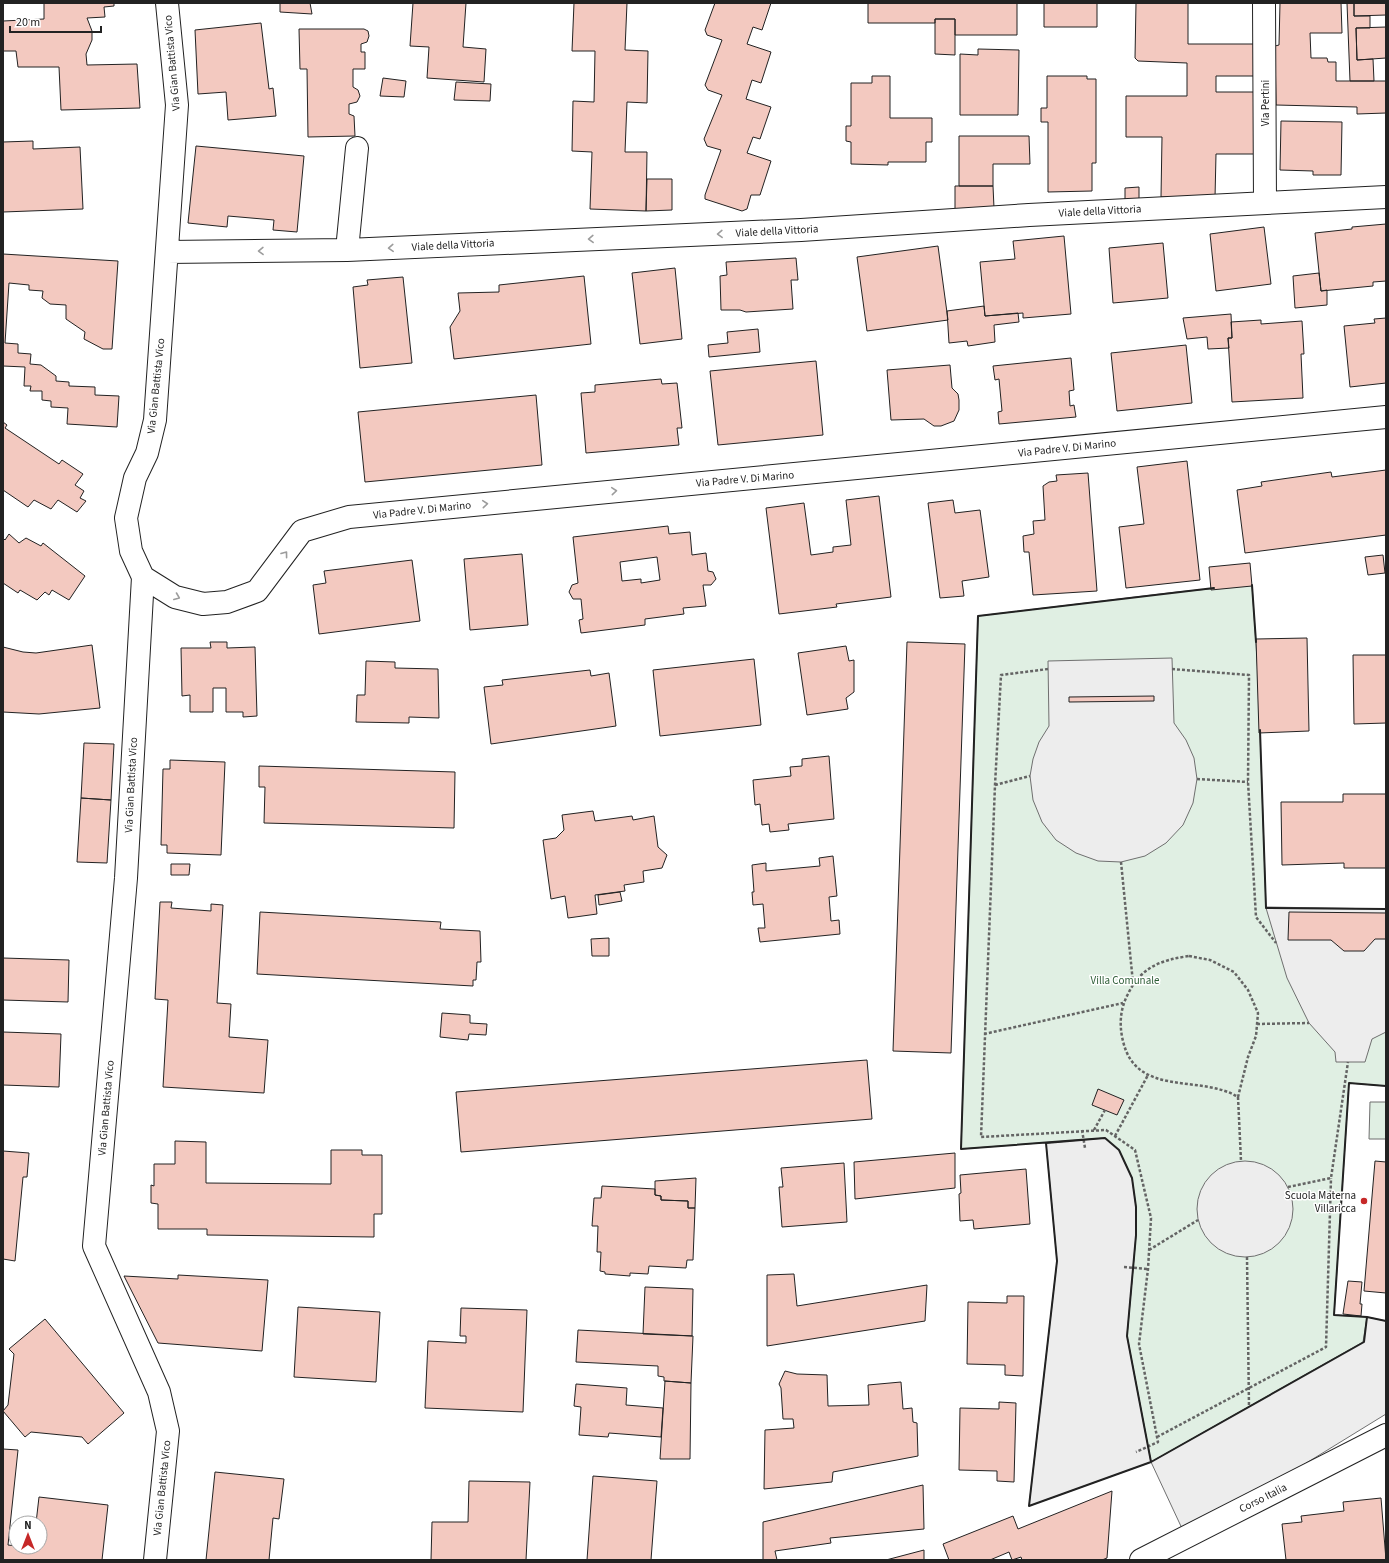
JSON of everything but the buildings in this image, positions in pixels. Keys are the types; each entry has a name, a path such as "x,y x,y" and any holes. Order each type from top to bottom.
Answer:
{"street":[{"name":"Via Gian Battista Vico","path":"155,1560 168,1431 159,1392 94,1246 126,878 144,576 131,551 126,518 135,478 147,454 155,420 177,105 167,3"},
{"name":"Via Pertini","path":"1264,3 1265,203"},
{"path":"347,250 357,148"},
{"name":"Viale della Vittoria","path":"166,252 347,250 801,230 1030,214 1386,197"},
{"name":"Via Padre V. Di Marino","path":"144,576 175,597 203,604 227,602 257,591 302,532 349,517 1386,417"},
{"name":"Corso Italia","path":"1141,1560 1386,1435"}],"path":[{"path":"1048,669 1001,675 994,785 981,1137 1082,1130 1106,1130 1136,1150 1151,1218 1148,1269 1138,1344 1158,1442 1136,1452"},
{"path":"1172,669 1249,675 1248,782 1256,917 1276,943"},
{"path":"994,785 1030,776"},
{"path":"1196,778 1248,782"},
{"path":"1121,862 1133,983"},
{"path":"1238,1097 1227,1090 1206,1085 1158,1080 1137,1069 1125,1049 1120,1027 1123,1003 1133,983 1148,968 1168,959 1189,956 1210,960 1234,972 1248,990 1258,1013 1256,1036 1248,1057 1238,1097 1242,1161"},
{"path":"984,1034 1123,1003"},
{"path":"1257,1024 1309,1023"},
{"path":"1157,1437 1326,1347 1331,1178 1348,1062"},
{"path":"1115,1136 1148,1075"},
{"path":"1094,1130 1105,1110"},
{"path":"1082,1130 1085,1148"},
{"path":"1288,1187 1331,1178"},
{"path":"1149,1250 1198,1220"},
{"path":"1247,1257 1250,1388 1249,1407"},
{"path":"1124,1267 1148,1269"}],"green space":[{"name":"Villa Comunale","path":"1252,585 1258,674 1266,907 1386,909 1386,1086 1349,1083 1334,1315 1367,1317 1364,1342 1151,1462 1127,1336 1136,1235 1105,1138 961,1149 978,616 1177,592"},
{"path":"1370,1102 1386,1102 1386,1139 1369,1139"}],"shaded area":[{"path":"1172,658 1174,723 1186,740 1194,758 1197,779 1193,803 1183,825 1166,843 1145,856 1121,862 1098,861 1076,853 1056,840 1042,822 1033,800 1030,776 1033,759 1039,742 1049,726 1048,661"},
{"path":"1266,908 1386,909 1386,1032 1372,1039 1365,1062 1336,1062 1335,1052 1309,1023 1287,978"},
{"path":"1105,1138 1119,1150 1132,1178 1136,1207 1136,1235 1127,1336 1151,1462 1029,1506 1057,1261 1046,1143"},
{"path":"1245,1161 1263,1165 1279,1175 1289,1191 1293,1209 1289,1227 1279,1243 1263,1253 1245,1257 1227,1253 1211,1243 1201,1227 1197,1209 1201,1191 1211,1175 1227,1165"},
{"path":"1367,1317 1386,1321 1386,1414 1186,1537 1151,1462 1363,1342"}],"wall":[{"path":"1252,585 1256,642"},
{"path":"1214,588 978,616 961,1149 1105,1138 1119,1150 1132,1178 1136,1207 1136,1235 1127,1336 1151,1462 1364,1342 1367,1317 1334,1315 1349,1083 1386,1086"},
{"path":"1260,730 1266,908 1386,909"},
{"path":"1105,1138 1119,1150 1132,1178 1136,1207 1136,1235 1127,1336 1151,1462 1029,1506 1057,1261 1046,1143 1105,1138"},
{"path":"1367,1317 1386,1321"}],"place":[{"name":"Scuola Materna Villaricca","path":"1364,1201"}]}
